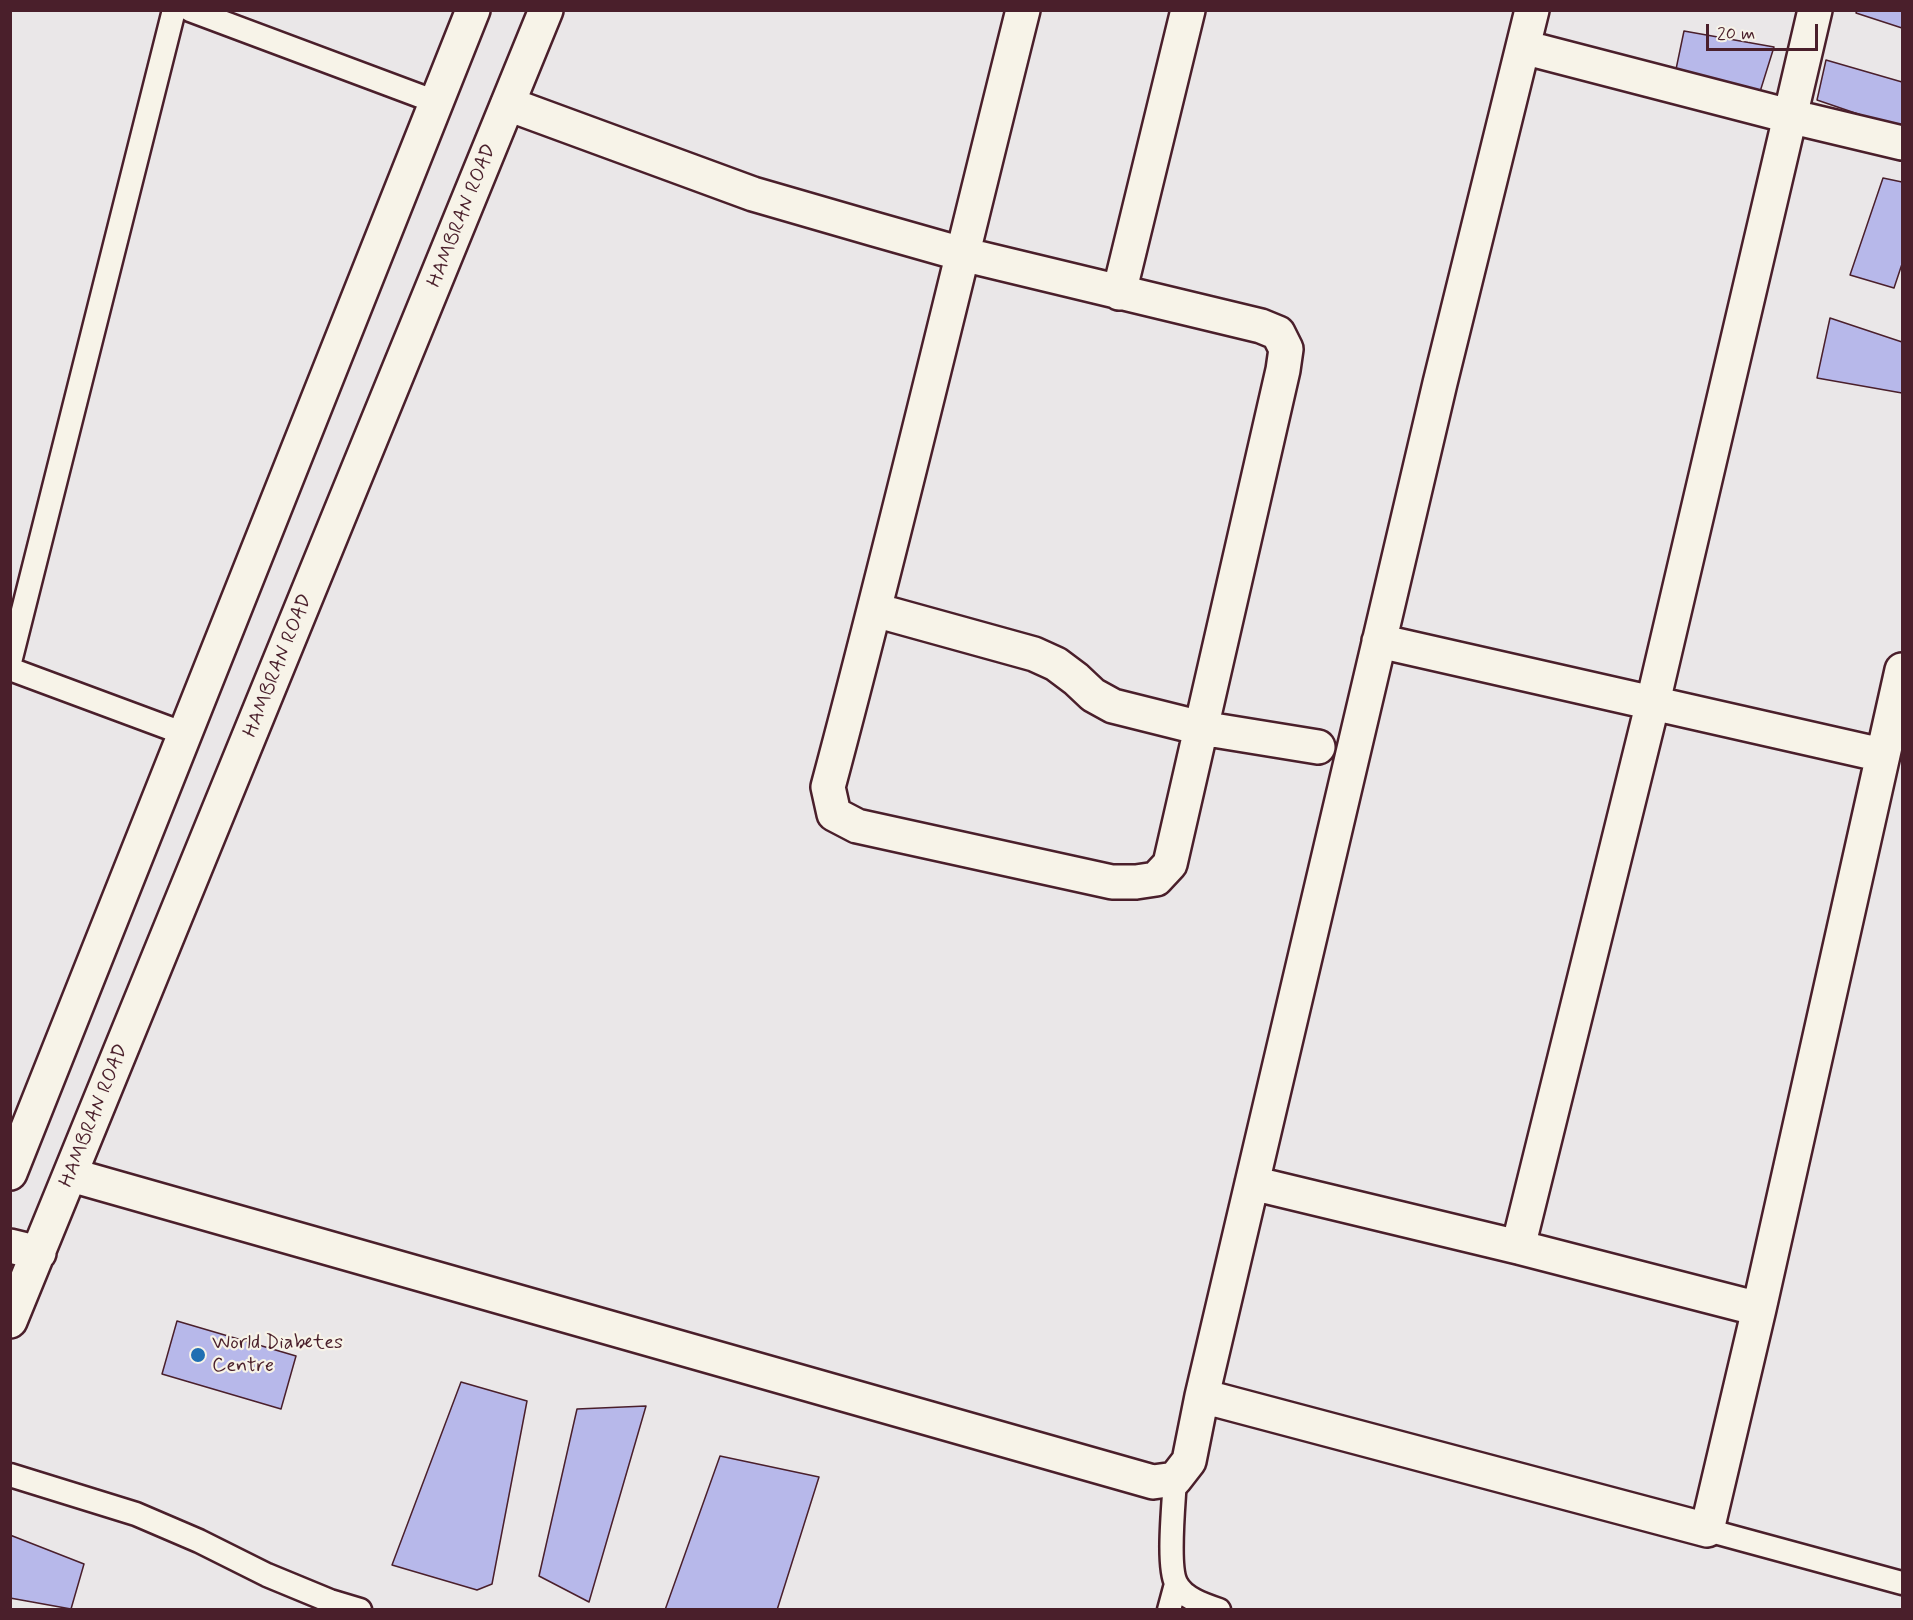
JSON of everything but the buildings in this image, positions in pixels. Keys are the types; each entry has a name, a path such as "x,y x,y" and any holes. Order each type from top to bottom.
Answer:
{"street":[{"path":"10,1173 473,10"},
{"name":"HAMBRAN ROAD","path":"10,1321 25,1250 71,1175 546,10"},
{"path":"508,104 753,194 962,254 1261,326 1278,333 1286,349 1281,382 1170,864 1155,879 1112,882 857,826 834,814 828,787 875,610 962,254 1023,10"},
{"path":"1119,293 1188,10"},
{"path":"71,1175 1153,1482 1175,1479 1189,1461 1202,1396 1379,641 1532,10"},
{"path":"1518,1247 1653,702 1815,10"},
{"path":"1524,47 1902,143"},
{"path":"875,610 1034,654 1056,664 1093,695 1113,706 1201,728 1318,747"},
{"path":"1379,641 1882,755"},
{"path":"1202,1396 1707,1530 1759,1309 1902,670"},
{"path":"1252,1183 1518,1247 1759,1309"}],"lane":[{"path":"10,662 174,10"},
{"path":"190,10 436,102"},
{"path":"10,669 185,734"},
{"path":"10,1475 136,1514 199,1541 267,1575 360,1610"},
{"path":"1169,1610 1176,1584 1172,1559 1175,1479"},
{"path":"1707,1530 1902,1583"},
{"path":"1176,1584 1194,1602 1219,1610"}],"place":[{"name":"World Diabetes Centre","path":"198,1355"}]}
